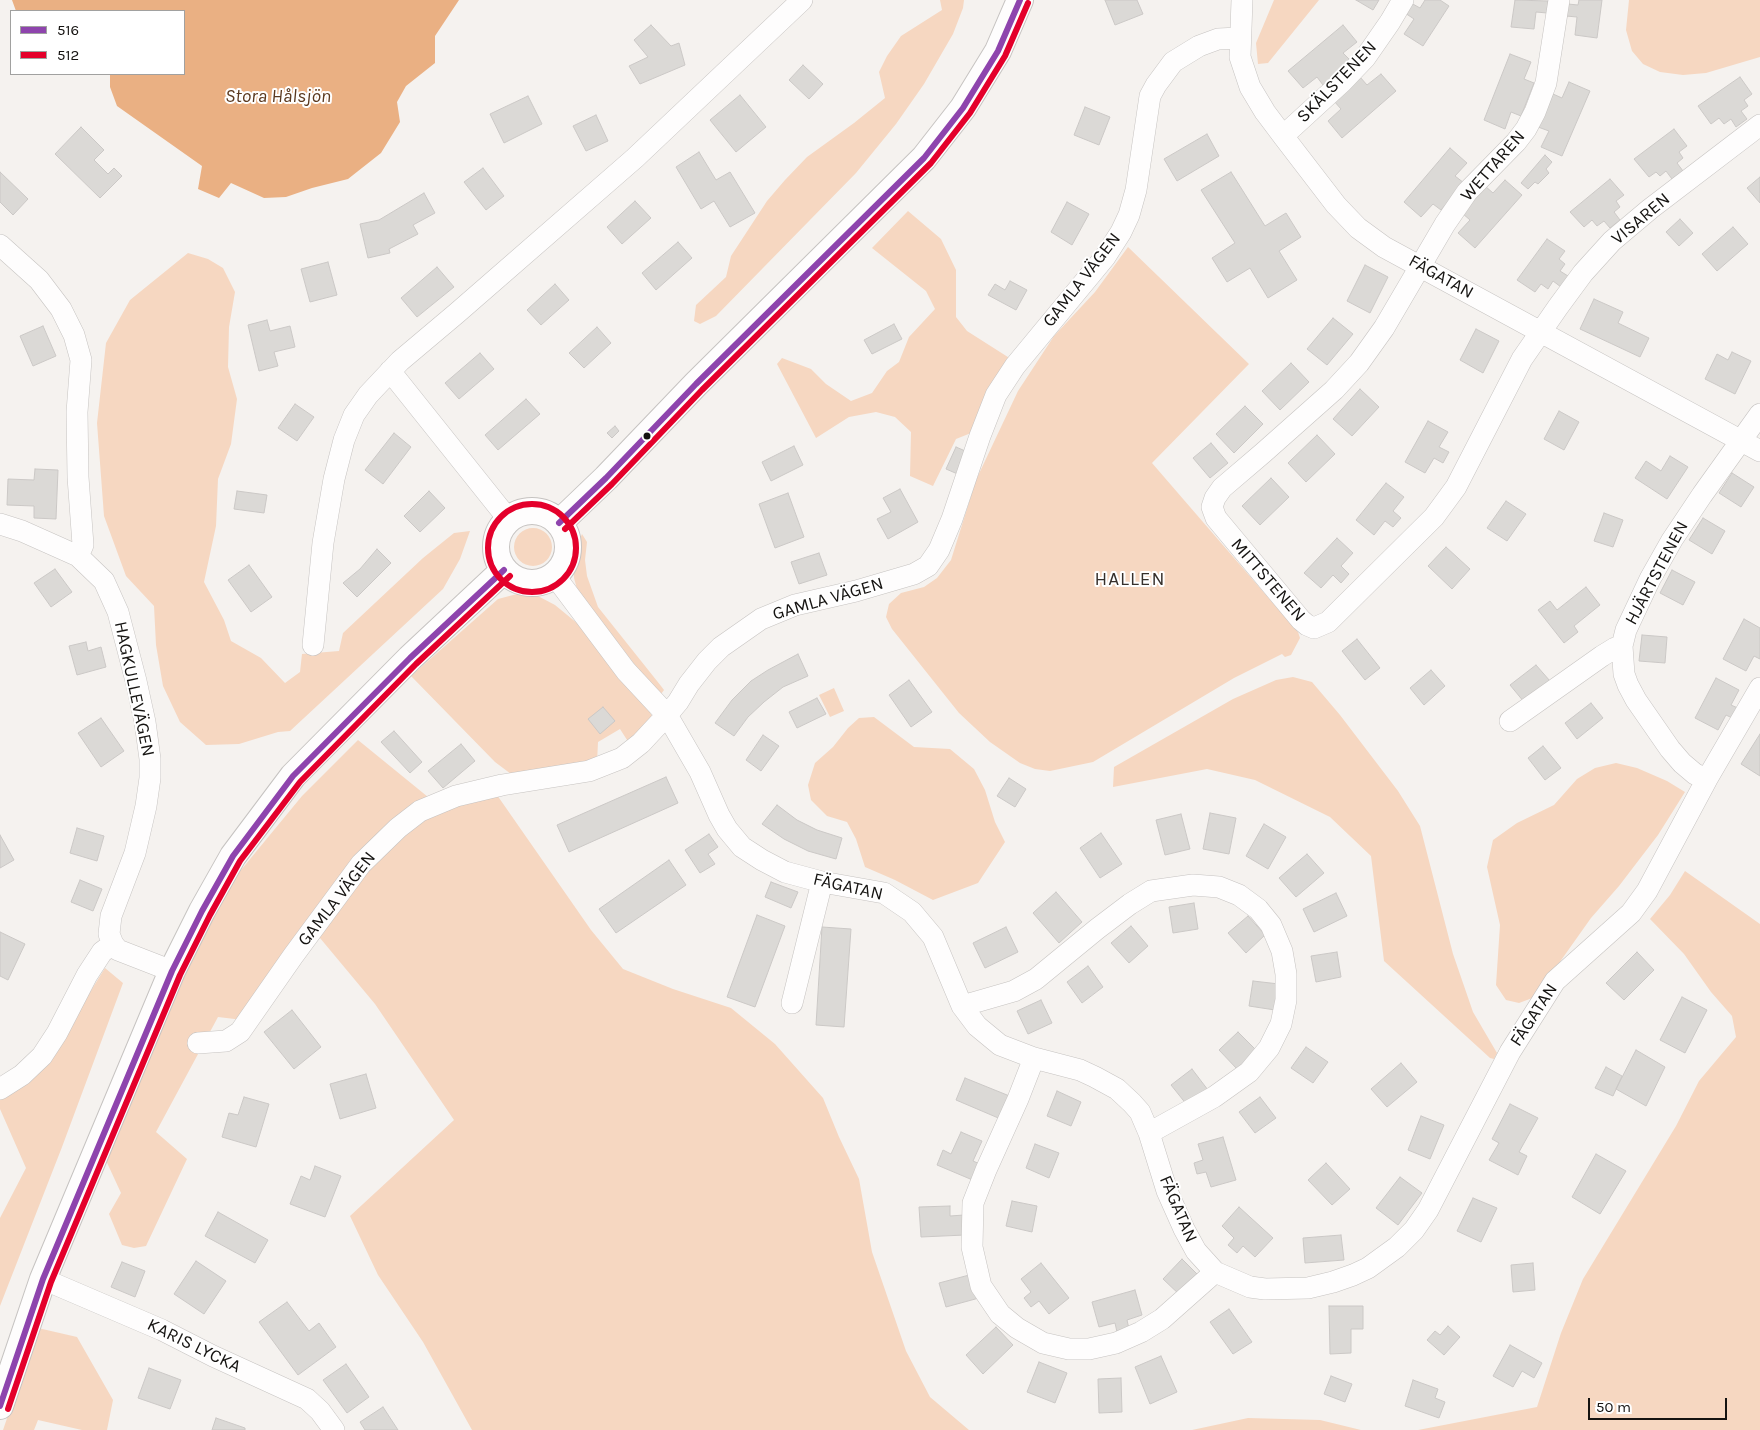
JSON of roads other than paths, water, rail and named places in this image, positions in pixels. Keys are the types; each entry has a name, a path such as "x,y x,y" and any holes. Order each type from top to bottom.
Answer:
{"street":[{"path":"313,645 323,543 334,479 344,440 354,415 363,401 390,371 635,158 802,0"},
{"path":"559,523 924,158 964,108 998,51 1020,0"},
{"name":"FÄGATAN","path":"1242,0 1240,57 1250,88 1265,112 1336,205 1358,228 1384,247 1760,451"},
{"name":"SKÄLSTENEN","path":"1283,136 1342,82 1365,58 1403,0"},
{"name":"WETTAREN","path":"1420,265 1445,224 1468,192 1516,142 1535,112 1546,83 1559,0"},
{"name":"GAMLA VÄGEN","path":"198,1043 226,1041 240,1032 292,956 360,864 398,828 420,811 456,796 502,785 589,771 622,758 641,743 667,715 707,661 721,647 761,619 795,605 856,591 914,574 928,566 939,550 952,519 996,395 1014,366 1105,257 1121,232 1136,190 1150,96 1156,85 1173,62 1199,46 1218,39 1240,38"},
{"name":"VISAREN","path":"1540,332 1584,273 1612,241 1650,208 1760,125"},
{"path":"0,245 39,280 61,309 74,335 81,360 77,412 78,477 83,545 78,556"},
{"name":"MITTSTENEN","path":"1420,265 1384,328 1359,363 1334,390 1222,488 1215,498 1212,508 1216,518 1307,626 1314,628 1328,622 1434,517 1456,488 1522,359 1540,332"},
{"path":"390,371 509,520"},
{"name":"HJÄRTSTENEN","path":"1706,779 1695,774 1682,763 1636,700 1624,674 1622,646 1626,630 1661,559 1698,501 1760,414"},
{"path":"533,512 548,516 559,523 565,535 567,551 562,567 554,575 539,582 528,583 517,580 504,570 498,557 496,544 500,530 509,520 523,513 533,512"},
{"name":"HAGKULLEVÄGEN","path":"0,524 22,531 78,556 104,581 118,612 138,690 150,759 150,778 146,806 135,853 111,916 110,934 113,944"},
{"path":"0,1406 43,1279 172,970 233,856 293,776 416,652 504,570"},
{"name":"FÄGATAN","path":"554,575 626,671 667,715 700,772 718,815 742,847 785,872 822,882 884,893 912,912 933,937 962,1006 977,1026 1000,1045 1034,1058 1080,1070 1117,1089 1140,1112 1149,1133 1167,1191 1196,1251 1215,1272 1250,1287 1274,1289 1308,1288 1333,1282 1368,1268 1397,1247 1414,1230 1428,1210 1510,1052 1555,981 1631,913 1647,891 1706,779 1760,688"},
{"path":"1510,721 1602,656 1622,646"},
{"path":"792,1003 822,882"},
{"path":"962,1006 1014,991 1036,979 1097,929 1151,891 1193,885 1219,887 1239,895 1258,909 1271,925 1282,951 1286,974 1286,1000 1281,1024 1269,1048 1249,1072 1206,1102 1149,1133"},
{"path":"0,1089 22,1076 42,1056 57,1033 87,975 102,952 113,944 118,950 172,970"},
{"path":"1034,1058 973,1203 972,1247 981,1286 1000,1314 1017,1328 1043,1343 1069,1349 1089,1349 1116,1342 1141,1332 1162,1319 1215,1272"},
{"name":"KARIS LYCKA","path":"43,1279 162,1330 213,1356 307,1399 320,1411 334,1430"}],"water":[{"name":"Stora Hålsjön","path":"12,0 459,0 435,36 435,63 406,86 397,102 400,122 381,153 348,179 286,197 264,198 231,183 219,198 198,189 202,166 117,106 110,87 110,75 185,75 185,10 16,10"}],"district":[{"name":"HALLEN","path":"1130,580"}]}
